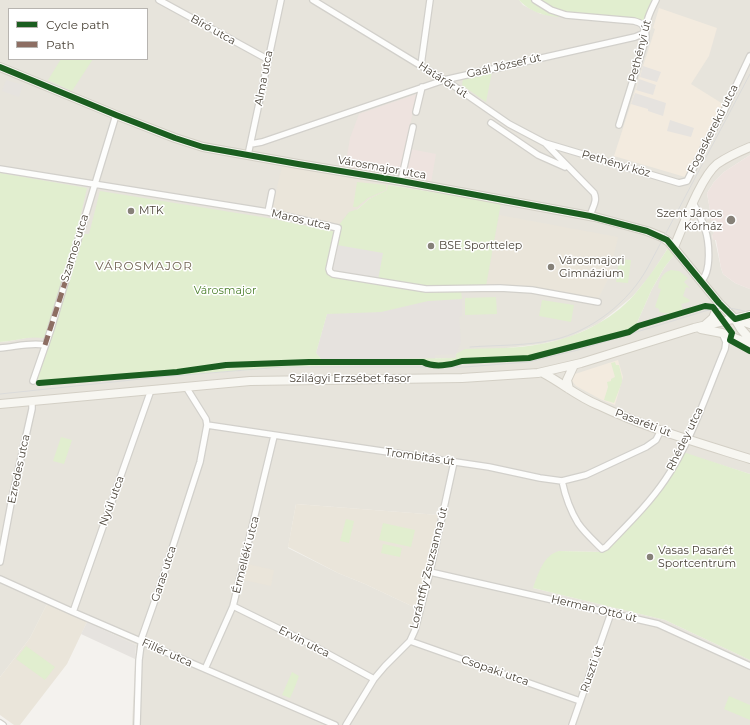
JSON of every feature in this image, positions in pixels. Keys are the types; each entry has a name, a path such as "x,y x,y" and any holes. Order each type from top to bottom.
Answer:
{"street":[{"name":"Bíró utca","path":"159,0 267,59"},
{"name":"Alma utca","path":"248,155 280,0"},
{"name":"Határőr út","path":"313,0 421,65 509,124 545,143 567,168 596,196 590,216"},
{"path":"421,65 430,0"},
{"path":"534,0 551,10 566,15 634,21 641,23 644,26 645,31"},
{"name":"Pethényi út","path":"619,125 646,38 645,31 648,19 656,0"},
{"name":"Gaál József út","path":"251,144 262,142 444,80 635,37 645,31"},
{"name":"Fogaskerekű utca","path":"687,181 724,111 750,56"},
{"name":"Városmajor utca","path":"0,67 116,115 175,138 203,147 401,181 590,216 658,235 667,240 674,247 719,303 735,319 750,340"},
{"path":"416,112 422,87"},
{"name":"Szamos utca","path":"33,382 72,261 116,115"},
{"name":"Határőr út","path":"491,123 538,155 567,168"},
{"path":"401,181 413,126"},
{"name":"Pethényi köz","path":"545,143 679,183 687,181"},
{"path":"674,247 703,183 716,165 737,152 750,147"},
{"name":"Maros utca","path":"0,169 268,212 338,228 329,269 333,274 426,289 500,288 532,290 598,302"},
{"path":"268,212 272,192"},
{"path":"693,203 705,229 708,247 708,268 705,278 702,281"},
{"path":"704,326 713,318 719,303"},
{"name":"Szilágyi Erzsébet fasor","path":"0,404 250,381 462,378 543,373 694,328 750,315"},
{"path":"735,319 750,324"},
{"name":"Szilágyi Erzsébet fasor","path":"694,328 722,333 750,344"},
{"name":"Rhédey utca","path":"562,481 565,495 578,524 602,549 606,547 648,503 674,466 725,349 726,342 722,333"},
{"path":"0,348 32,343 45,345"},
{"path":"569,389 567,380 574,365"},
{"name":"Pasaréti út","path":"543,373 596,405 661,430 750,460"},
{"path":"186,387 206,419 207,425"},
{"name":"Nyúl utca","path":"73,612 151,390"},
{"name":"Ezredes utca","path":"0,562 12,498 32,409 32,401"},
{"name":"Trombitás út","path":"207,425 489,467 562,481 586,475 646,447 656,440 661,430"},
{"name":"Garas utca","path":"136,725 141,642 200,462 207,425"},
{"name":"Érmelléki utca","path":"205,670 234,606 274,436"},
{"name":"Lorántffy Zsuzsanna út","path":"346,725 374,679 410,641 415,630 430,572 454,462"},
{"name":"Herman Ottó út","path":"430,572 658,624 750,666"},
{"name":"Fillér utca","path":"0,578 141,642 335,725"},
{"name":"Ervin utca","path":"234,606 310,644 374,679"},
{"name":"Ruszti út","path":"572,725 611,613"},
{"name":"Csopaki utca","path":"410,641 580,701"}],"shaded area":[{"path":"0,0 519,0 523,5 541,14 609,17 644,21 652,0 750,0 750,155 724,172 714,182 707,193 714,234 712,235 713,240 715,240 723,274 735,283 750,289 750,474 683,453 667,482 602,552 559,551 533,588 665,620 750,660 750,725 132,725 136,645 47,604 30,638 0,677 0,342 37,336 52,340 37,380 39,385 148,375 148,373 177,372 178,375 311,366 461,363 484,361 636,325 652,289 664,268 674,255 668,248 650,276 633,296 598,324 568,338 541,344 456,354 456,358 322,360 316,353 327,314 461,291 501,203 388,185 388,190 369,199 339,225 337,232 79,245 74,244 80,218 0,205","holes":["296,504 438,515 416,608 338,573 288,548"]},
{"path":"659,8 717,28 709,56 691,84 723,104 685,177 614,156 655,29 653,28"},
{"path":"643,66 661,72 657,82 640,77"},
{"path":"639,79 656,85 653,95 636,90"},
{"path":"6,80 23,85 19,97 2,91"},
{"path":"635,93 666,103 663,116 648,111 648,109 631,104"},
{"path":"417,94 405,148 436,154 431,183 345,168 350,138 359,114"},
{"path":"670,120 694,128 691,137 667,131"},
{"name":"Szent János Kórház","path":"750,155 750,289 735,283 723,274 716,240 713,240 712,234 714,234 707,193 714,182 724,172"},
{"path":"282,166 388,185 388,190 369,199 358,209 349,212 339,225 272,209"},
{"name":"Városmajori Gimnázium","path":"499,215 618,237 609,277 598,299 537,288 486,286"},
{"path":"337,245 383,253 378,280 332,271"},
{"path":"462,299 462,316 459,317 461,342 456,354 435,355 435,359 322,360 316,353 327,314 381,312 428,301"},
{"path":"618,360 623,377 615,405 576,386 572,381 575,374"},
{"path":"296,504 439,515 416,608 338,573 288,547"},
{"path":"247,564 274,570 271,586 244,580"},
{"path":"47,604 87,622 67,664 20,725 14,725 0,715 0,677 30,638"},
{"path":"87,622 136,645 135,659 81,634"}],"green space":[{"path":"519,0 652,0 644,21 616,17 572,18 549,16 528,8"},
{"path":"60,60 92,60 72,91 48,80"},
{"path":"492,72 486,102 462,85 463,79"},
{"name":"Városmajor","path":"0,173 87,188 74,244 79,245 83,234 89,234 100,191 268,218 336,232 339,225 349,212 358,209 369,199 387,190 388,185 501,203 486,286 461,291 462,299 428,301 381,312 327,314 316,353 322,360 456,358 456,354 465,349 523,347 554,341 580,333 615,313 639,289 668,248 674,255 664,268 652,289 636,325 627,334 529,361 311,366 178,375 177,372 149,373 149,375 39,385 37,380 51,340 44,338 32,338 0,342"},
{"path":"357,182 386,185 386,190 368,198 357,207 353,207"},
{"path":"619,259 631,260 628,283 616,282"},
{"path":"671,270 679,271 688,278 684,282 690,288 686,287 683,296 690,300 689,302 681,304 683,310 670,314 659,312 659,309 655,307 661,289 658,288 661,279 665,273"},
{"path":"496,297 497,314 465,315 465,298"},
{"path":"542,300 574,305 571,322 539,316"},
{"path":"615,362 616,365 619,365 622,382 614,403 604,400 608,387 607,382 611,381 611,379 615,377 611,363"},
{"path":"61,437 72,440 64,464 53,461"},
{"name":"Vasas Pasarét Sportcentrum","path":"683,452 750,474 750,660 665,620 533,588 542,566 553,553 559,551 602,552 657,492 676,466"},
{"path":"346,519 354,521 349,543 340,541"},
{"path":"383,523 415,530 411,547 379,540"},
{"path":"383,544 402,548 400,557 381,553"},
{"path":"26,646 55,667 45,680 16,659"},
{"path":"292,672 299,676 290,698 282,695"},
{"path":"729,696 750,705 750,720 724,709"}],"tram line":[{"path":"470,347 543,342 568,336 595,322 620,303 631,292 648,267 750,74"},
{"path":"0,394 160,377 283,367 465,367 528,362 578,350 705,311 728,308 750,313"}],"marked path":[{"path":"45,345 72,261"}],"cycle path":[{"path":"0,67 116,115 175,138 203,147 401,181 590,216 647,231 667,240 719,303 735,319 750,315"},
{"path":"39,383 177,372 226,365 309,362 423,362 432,365 448,365 462,361 529,358 629,332 638,326 705,306 713,307 732,333 730,340 750,351"}],"place":[{"name":"MTK","path":"131,211"},
{"name":"Szent János Kórház","path":"731,220"},
{"name":"BSE Sporttelep","path":"431,246"},
{"name":"Városmajori Gimnázium","path":"551,267"},
{"name":"Vasas Pasarét Sportcentrum","path":"650,557"}],"district":[{"name":"VÁROSMAJOR","path":"144,266"}]}
